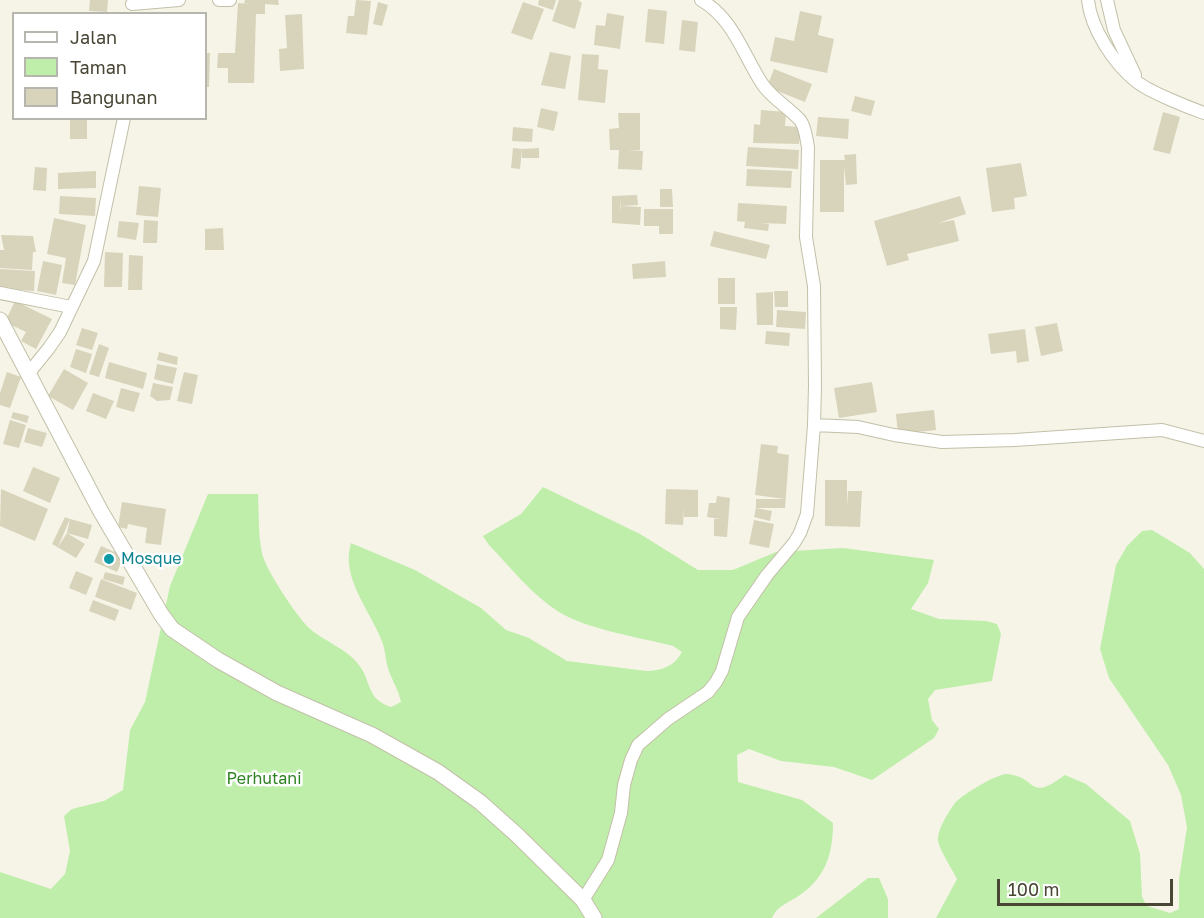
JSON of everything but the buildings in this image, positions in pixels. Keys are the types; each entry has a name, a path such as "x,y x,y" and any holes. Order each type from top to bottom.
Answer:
{"street":[{"path":"132,6 179,0"},
{"path":"219,0 230,0"},
{"path":"583,900 608,860 621,813 629,768 638,745 668,719 708,692 716,682 722,671 738,617 747,602 794,543 807,514 814,425 814,286 806,237 808,147 804,126 765,87 726,19 702,0"},
{"path":"1088,0 1089,12 1103,42 1137,82 1204,113"},
{"path":"1107,0 1114,30 1137,82"},
{"path":"28,374 55,340 94,261 124,120"},
{"path":"0,293 71,307"},
{"path":"0,320 100,510 172,629 218,660 277,693 372,735 438,772 480,802 517,835 583,900 594,918"},
{"path":"814,425 858,427 894,435 942,441 995,441 1162,430 1204,441"}],"green space":[{"name":"Perhutani","path":"543,487 640,534 698,570 733,570 776,552 843,548 934,560 928,583 911,609 939,619 986,621 997,624 1001,634 992,681 935,690 928,699 932,720 939,729 934,738 872,780 834,767 781,761 749,749 737,755 738,782 802,800 833,823 829,856 821,874 807,890 779,908 772,918 0,918 0,872 51,889 65,874 70,851 64,816 72,809 104,801 123,790 130,730 145,702 170,586 208,494 258,494 262,553 282,592 308,627 341,649 359,665 373,695 383,704 391,707 401,702 388,668 383,644 353,582 349,556 351,543 415,570 481,608 506,630 529,638 567,661 646,671 662,669 671,664 682,652 673,646 585,624 559,612 531,589 489,545 483,536 521,514"},
{"path":"1152,530 1190,553 1204,569 1204,918 936,918 957,879 938,841 944,821 955,803 965,795 988,781 1007,774 1024,779 1038,788 1053,783 1065,775 1086,784 1130,821 1140,854 1142,897 1147,906 1170,913 1179,909 1179,879 1187,827 1181,795 1168,765 1109,678 1100,649 1116,565 1127,546 1142,531"},
{"path":"868,878 879,878 888,899 888,918 816,918"}],"place":[{"name":"Mosque","path":"109,559"}]}
